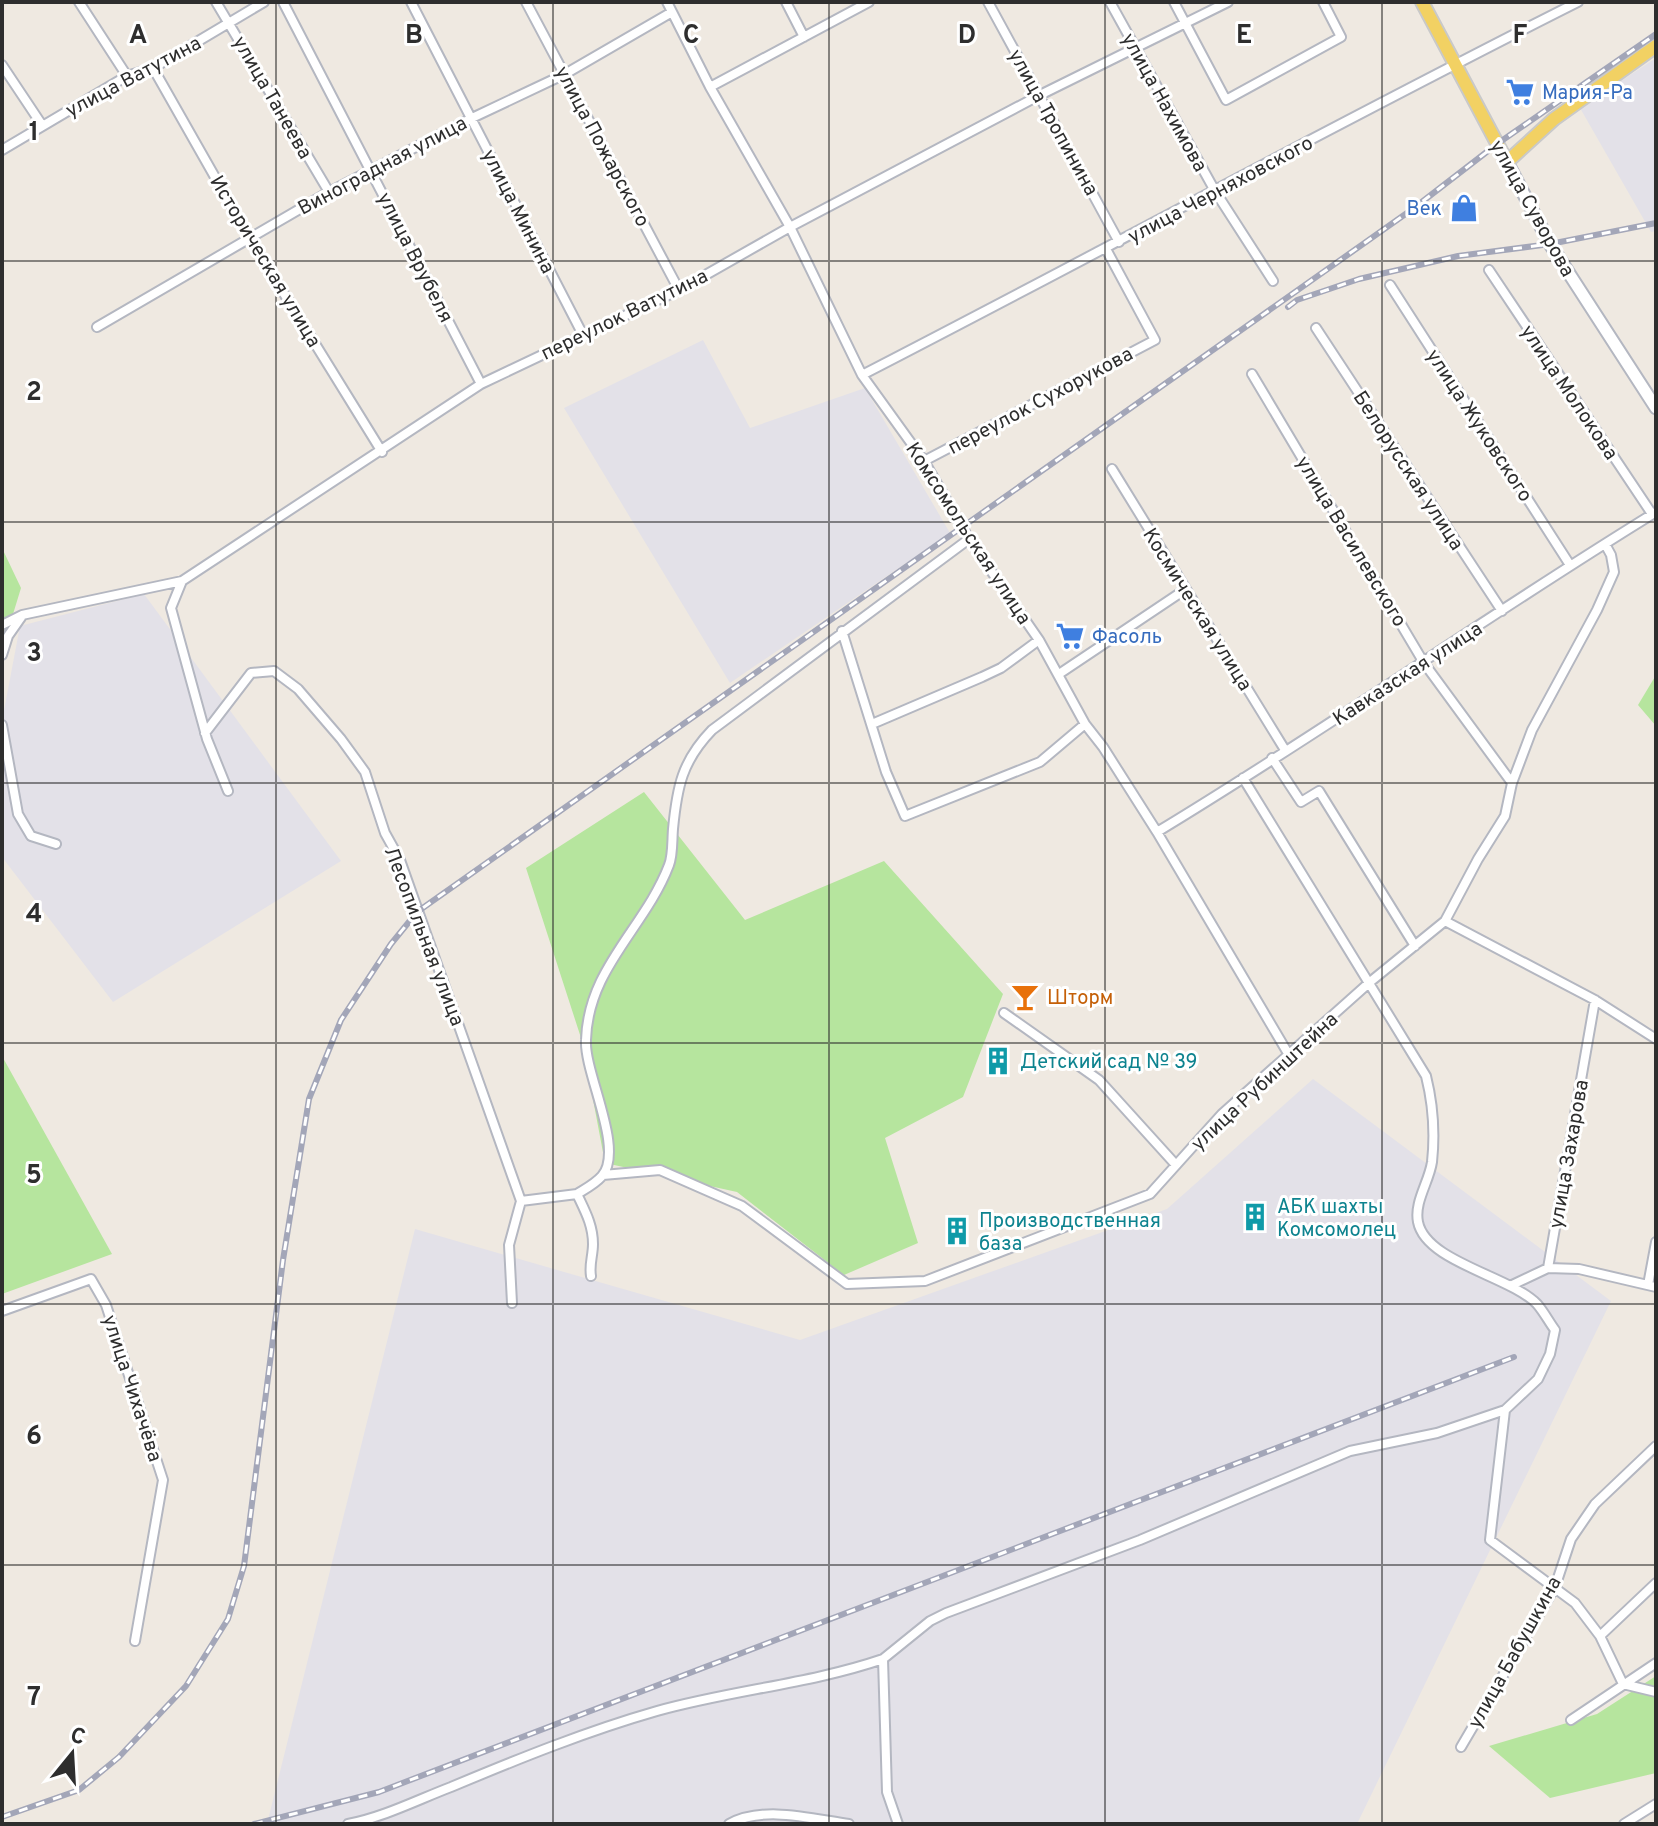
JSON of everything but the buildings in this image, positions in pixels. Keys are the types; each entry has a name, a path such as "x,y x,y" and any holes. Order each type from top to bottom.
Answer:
{"main road":[{"name":"улица Суворова","path":"1422,2 1507,162"},
{"path":"1507,162 1554,119 1656,46"}],"street":[{"path":"79,2 127,76"},
{"name":"улица Танеева","path":"216,2 329,192"},
{"name":"улица Ватутина","path":"2,150 127,76 153,68 264,2"},
{"name":"улица Врубеля","path":"283,2 481,384"},
{"name":"улица Минина","path":"411,2 583,335"},
{"name":"улица Пожарского","path":"526,2 679,290"},
{"name":"Комсомольская улица","path":"667,2 710,87 790,227 862,375 924,461 969,539 1039,640 1085,724 1157,832 1289,1055"},
{"path":"786,2 804,37"},
{"path":"710,87 869,2"},
{"name":"улица Тропинина","path":"988,2 1119,242"},
{"name":"улица Нахимова","path":"1110,2 1215,191 1273,281"},
{"path":"1174,2 1226,100 1341,37 1323,2"},
{"name":"переулок Ватутина","path":"2,625 22,615 182,581 481,384 679,290 790,227 1040,95 1228,2"},
{"name":"улица Черняховского","path":"862,375 1578,2"},
{"name":"Виноградная улица","path":"97,327 329,192 565,74 672,12"},
{"path":"2,65 42,125"},
{"name":"Историческая улица","path":"153,68 249,237 382,452"},
{"name":"улица Суворова","path":"1507,162 1550,244 1656,408"},
{"name":"переулок Сухорукова","path":"924,461 1155,340 1106,249"},
{"name":"улица Молокова","path":"1489,270 1654,513"},
{"name":"улица Жуковского","path":"1390,285 1570,565"},
{"name":"Белорусская улица","path":"1316,328 1502,611"},
{"name":"улица Василевского","path":"1252,374 1424,663 1512,783"},
{"name":"Космическая улица","path":"1112,469 1285,750"},
{"name":"Кавказская улица","path":"1157,832 1654,513"},
{"path":"512,1303 509,1245 521,1201 577,1194 603,1175 608,1164 609,1145 585,1043 591,1001 616,950 654,894 670,863 682,772 696,746 712,730 842,631 969,539"},
{"name":"улица Рубинштейна","path":"603,1175 660,1170 742,1206 847,1284 925,1281 1150,1194 1222,1114 1370,982 1445,921 1505,816 1512,783 1532,730 1597,610 1614,572 1605,544"},
{"path":"182,581 171,608 205,733 228,791"},
{"path":"1059,674 1186,589"},
{"path":"2,655 8,636 22,615"},
{"path":"842,631 886,772 905,816 1040,762 1085,724"},
{"path":"872,724 1001,668 1039,640"},
{"name":"Лесопильная улица","path":"205,733 251,673 274,671 298,689 365,772 385,833 400,860 521,1201"},
{"path":"2,725 18,814 31,836 56,844"},
{"path":"1272,758 1301,802 1319,791 1415,946"},
{"path":"348,1824 403,1807 558,1744 657,1711 761,1687 841,1673 883,1659 930,1621 946,1613 1140,1540 1350,1451 1437,1433 1505,1410 1538,1379 1550,1354 1555,1330 1536,1303 1510,1286 1440,1251 1422,1234 1417,1217 1432,1162 1433,1102 1426,1076 1243,778"},
{"path":"1445,921 1595,1000 1656,1039"},
{"name":"улица Захарова","path":"1548,1268 1595,1000"},
{"path":"1004,1013 1099,1080 1176,1165"},
{"path":"577,1194 591,1224 591,1276"},
{"path":"1510,1286 1548,1268 1579,1269 1652,1286 1656,1242"},
{"name":"улица Чихачёва","path":"2,1311 91,1279 106,1305 163,1480 135,1641"},
{"path":"1505,1410 1490,1540 1575,1603 1600,1636 1623,1684"},
{"name":"улица Бабушкина","path":"1461,1747 1555,1587 1571,1539 1595,1504 1656,1446"},
{"path":"1600,1636 1656,1583"},
{"path":"883,1659 887,1792 898,1824"},
{"path":"1571,1720 1656,1663"},
{"path":"1623,1684 1656,1692"},
{"path":"1624,1824 1656,1804"},
{"path":"729,1824 738,1819 777,1815 849,1824"}],"shaded area":[{"path":"1656,58 1656,231 1651,232 1580,108"},
{"path":"703,340 750,428 865,388 950,533 730,683 564,408"},
{"path":"144,594 341,861 113,1002 2,857 2,721 20,626"},
{"path":"1313,1079 1611,1301 1357,1824 267,1824 415,1229 800,1340 1167,1209"}],"green space":[{"path":"2,548 21,588 2,650"},
{"path":"1656,675 1656,726 1638,705"},
{"path":"644,792 745,920 884,861 1003,994 963,1097 885,1138 918,1243 844,1275 737,1192 605,1163 582,1041 526,868"},
{"path":"2,1056 112,1254 2,1294"},
{"path":"1656,1676 1656,1773 1550,1798 1489,1746 1597,1714"}],"railway":[{"path":"2,1817 79,1790 119,1757 186,1686 228,1619 244,1566 283,1260 309,1099 341,1020 391,944 417,912 1656,34"},
{"path":"1288,307 1297,300 1359,279 1458,256 1550,244 1656,223"},
{"path":"254,1824 379,1792 1514,1357"}],"place":[{"name":"Мария-Ра","path":"1520,92"},
{"name":"Век","path":"1464,208"},
{"name":"Фасоль","path":"1070,636"},
{"name":"Шторм","path":"1025,997"},
{"name":"Детский сад № 39","path":"998,1061"},
{"name":"АБК шахты Комсомолец","path":"1255,1217"},
{"name":"Производственная база","path":"957,1231"}]}
